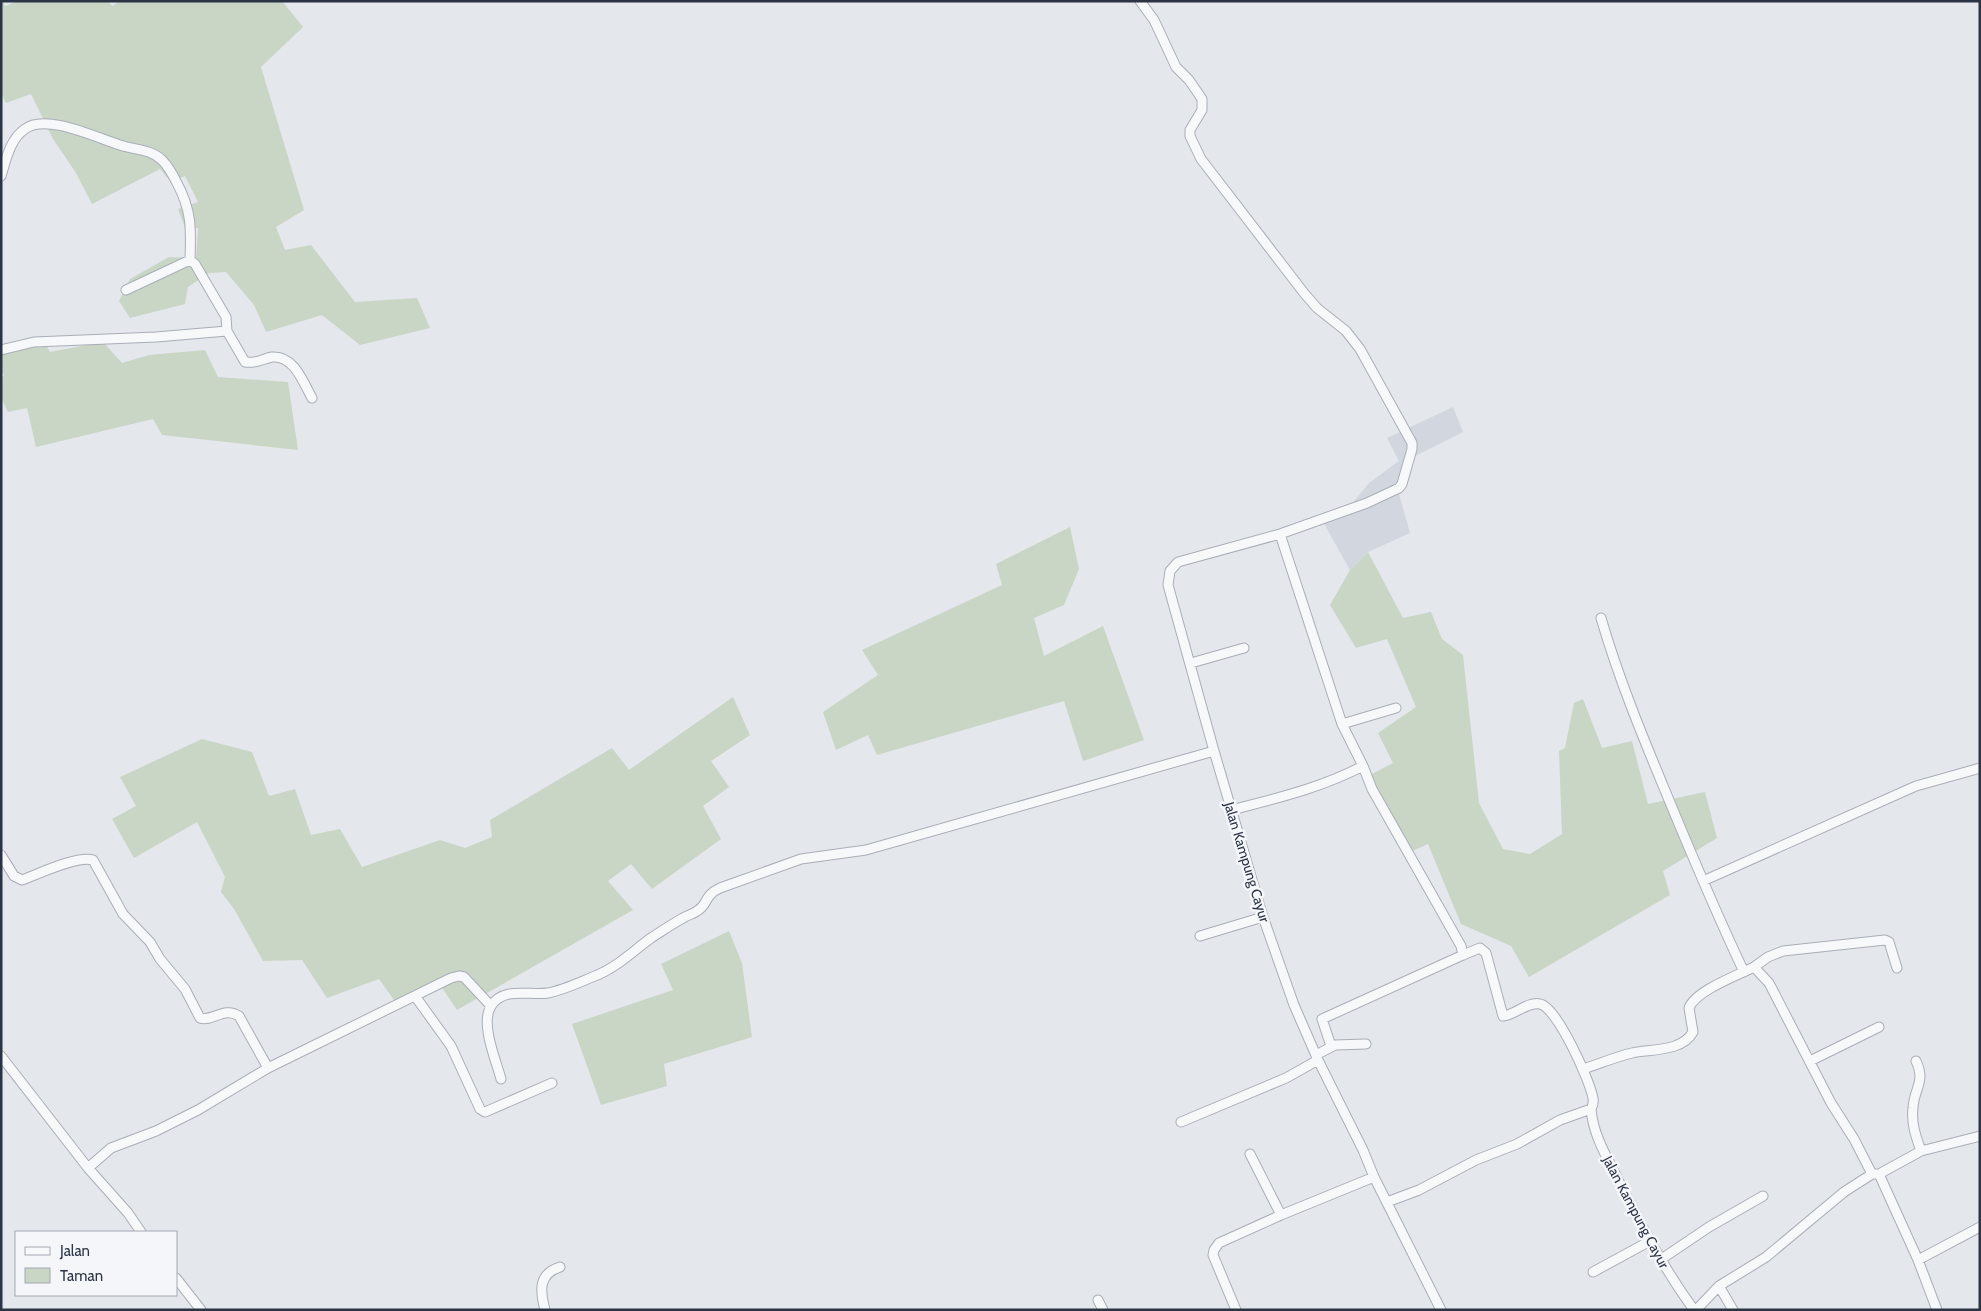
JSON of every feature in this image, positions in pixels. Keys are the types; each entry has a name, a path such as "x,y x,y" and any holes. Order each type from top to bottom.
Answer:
{"street":[{"name":"Jalan Kampung Cayur","path":"1140,1 1154,20 1176,67 1202,99 1202,110 1190,130 1193,146 1304,293 1317,308 1346,331 1360,349 1411,439 1412,449 1402,484 1399,488 1367,503 1280,534 1178,562 1170,570 1168,585 1263,917 1294,1005 1374,1177 1441,1310"},
{"path":"1,176 17,136 26,128 34,125 52,124 66,127 120,146 147,152 162,160 173,175 188,204 191,230 190,260"},
{"path":"126,290 190,260"},
{"path":"190,260 195,264 226,317 227,331 245,362 252,364 272,357 287,359 292,364 312,398"},
{"path":"1,350 34,342 156,337 227,331"},
{"path":"1280,534 1342,724 1377,797 1461,946 1463,955 1322,1019 1331,1046"},
{"path":"1601,618 1620,679 1703,881 1744,972"},
{"path":"1191,663 1244,648"},
{"path":"1342,724 1396,708"},
{"path":"501,1079 488,1034 487,1022 491,1006 508,994 548,993 607,971 679,920 697,912 711,892 742,878 800,859 866,850 1214,751"},
{"path":"1232,810 1294,794 1336,780 1363,766"},
{"path":"1703,881 1916,786 1980,768"},
{"path":"2,861 14,876 22,880 76,860 86,858 93,860 123,914 150,942 160,959 185,989 198,1016 205,1019 225,1012 234,1012 239,1016 268,1068"},
{"path":"1200,936 1263,917"},
{"path":"1583,1069 1632,1053 1670,1047 1686,1039 1691,1036 1693,1028 1689,1011 1690,1005 1701,994 1754,967 1768,957 1783,951 1885,940 1889,942 1897,968"},
{"name":"Jalan Kampung Cayur","path":"1463,955 1480,948 1486,953 1503,1016 1532,1005 1540,1004 1546,1007 1563,1030 1583,1069 1594,1101 1591,1109 1596,1135 1660,1260 1695,1310"},
{"path":"1754,967 1769,983 1831,1103 1875,1174 1918,1260 1937,1310"},
{"path":"95,1163 111,1148 150,1134 198,1110 268,1068 450,978 462,976 491,1006"},
{"path":"415,996 450,1046 482,1111 485,1112 504,1105 552,1083"},
{"path":"1810,1061 1879,1027"},
{"path":"1181,1122 1286,1078 1317,1058 1331,1046 1366,1044"},
{"path":"1,1056 95,1163 139,1231"},
{"path":"1916,1061 1921,1077 1913,1105 1912,1117 1921,1151"},
{"path":"1387,1202 1419,1190 1476,1160 1517,1144 1560,1120 1591,1109"},
{"path":"1695,1310 1719,1286 1766,1257 1844,1192 1921,1151 1980,1136"},
{"path":"1250,1154 1280,1215"},
{"path":"1236,1310 1213,1256 1214,1250 1219,1243 1280,1215 1374,1177"},
{"path":"1660,1260 1709,1227 1764,1196"},
{"path":"1918,1260 1980,1228"},
{"path":"1593,1272 1650,1241"},
{"path":"545,1310 540,1292 543,1280 548,1273 560,1267"},
{"path":"178,1281 201,1310"},
{"path":"1719,1286 1733,1310"},
{"path":"1098,1300 1103,1310"}],"shaded area":[{"path":"1453,407 1463,432 1413,457 1399,494 1410,533 1368,552 1350,570 1322,520 1351,505 1369,483 1399,461 1387,438"}],"green space":[{"path":"1,1 3,1 5,6 18,1 108,1 112,6 120,1 282,1 303,27 261,67 304,210 276,227 285,250 311,245 355,302 417,298 430,328 360,345 322,315 266,332 254,305 226,272 209,273 188,287 185,304 130,318 119,301 130,279 169,257 196,258 198,228 185,228 178,209 198,202 185,176 171,182 160,169 92,204 76,173 53,139 31,94 6,103 1,93"},
{"path":"42,337 50,352 103,342 122,363 149,355 205,350 218,377 288,382 298,450 162,435 153,419 36,447 27,408 8,412 1,398 1,377 4,376 1,370 1,352"},
{"path":"1070,527 1079,569 1064,605 1034,618 1044,656 1103,626 1144,740 1083,761 1064,701 877,755 868,735 836,750 823,712 878,675 862,650 1002,585 996,564"},
{"path":"1368,552 1403,618 1431,612 1442,639 1463,655 1479,803 1503,849 1530,854 1562,834 1559,751 1565,748 1574,703 1583,699 1602,748 1632,741 1648,804 1705,792 1717,838 1663,871 1670,895 1529,977 1511,946 1461,924 1428,844 1403,855 1381,798 1368,776 1393,763 1378,733 1416,707 1387,639 1356,648 1330,605 1350,570"},
{"path":"733,697 750,735 711,761 729,787 703,806 721,839 652,889 631,864 608,881 633,910 457,1010 439,983 394,1000 379,979 327,998 302,960 263,961 234,909 221,892 225,877 197,822 134,858 112,819 136,806 120,777 202,739 252,752 269,796 295,789 311,835 340,829 362,867 440,840 465,848 492,837 490,820 612,748 629,770"},
{"path":"729,931 742,963 752,1037 664,1064 667,1086 601,1105 572,1024 673,990 661,964"}]}
